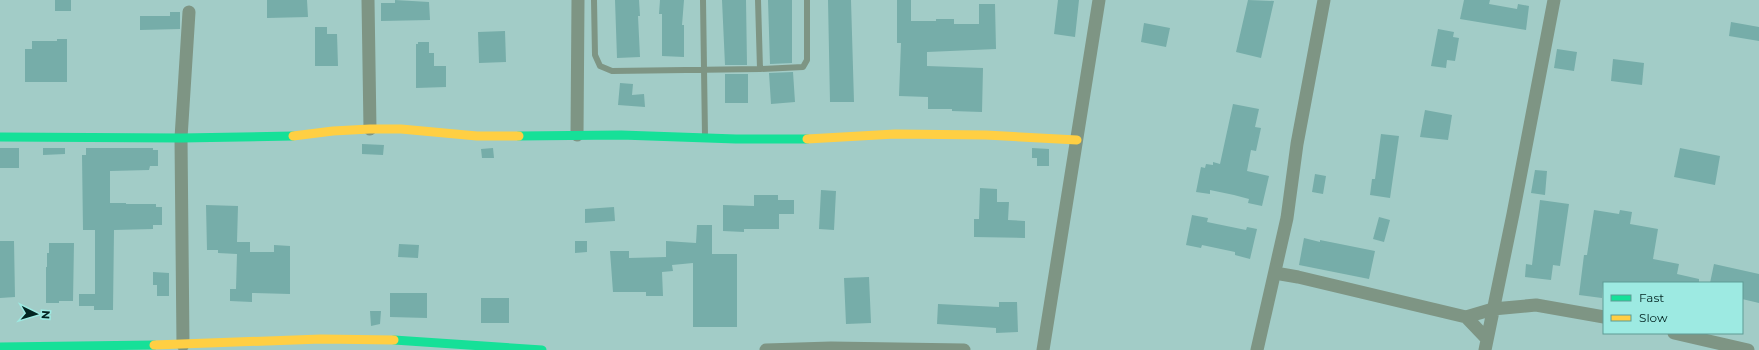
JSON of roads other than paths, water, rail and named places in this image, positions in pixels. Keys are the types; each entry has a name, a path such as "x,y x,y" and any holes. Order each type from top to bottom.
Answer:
{"street":[{"path":"368,0 370,129"},
{"path":"577,135 578,0"},
{"path":"1043,350 1099,0"},
{"path":"1257,350 1287,218 1299,136 1324,0"},
{"path":"1486,345 1554,0"},
{"path":"184,345 181,138 189,12"},
{"path":"0,137 181,138 300,136 333,131 401,129 476,136 622,135 736,139 813,139 895,134 1077,140"},
{"path":"1275,273 1298,277 1466,317 1493,309 1536,305 1603,317"},
{"path":"1466,317 1486,345"},
{"path":"1678,334 1748,350"},
{"path":"0,347 184,345 272,346 321,339 415,340 542,350"},
{"path":"766,350 831,348 964,350"}],"lane":[{"path":"594,0 595,55 600,66 612,71 803,67 807,60 807,0"},
{"path":"703,0 705,138"},
{"path":"758,0 760,69"}]}
